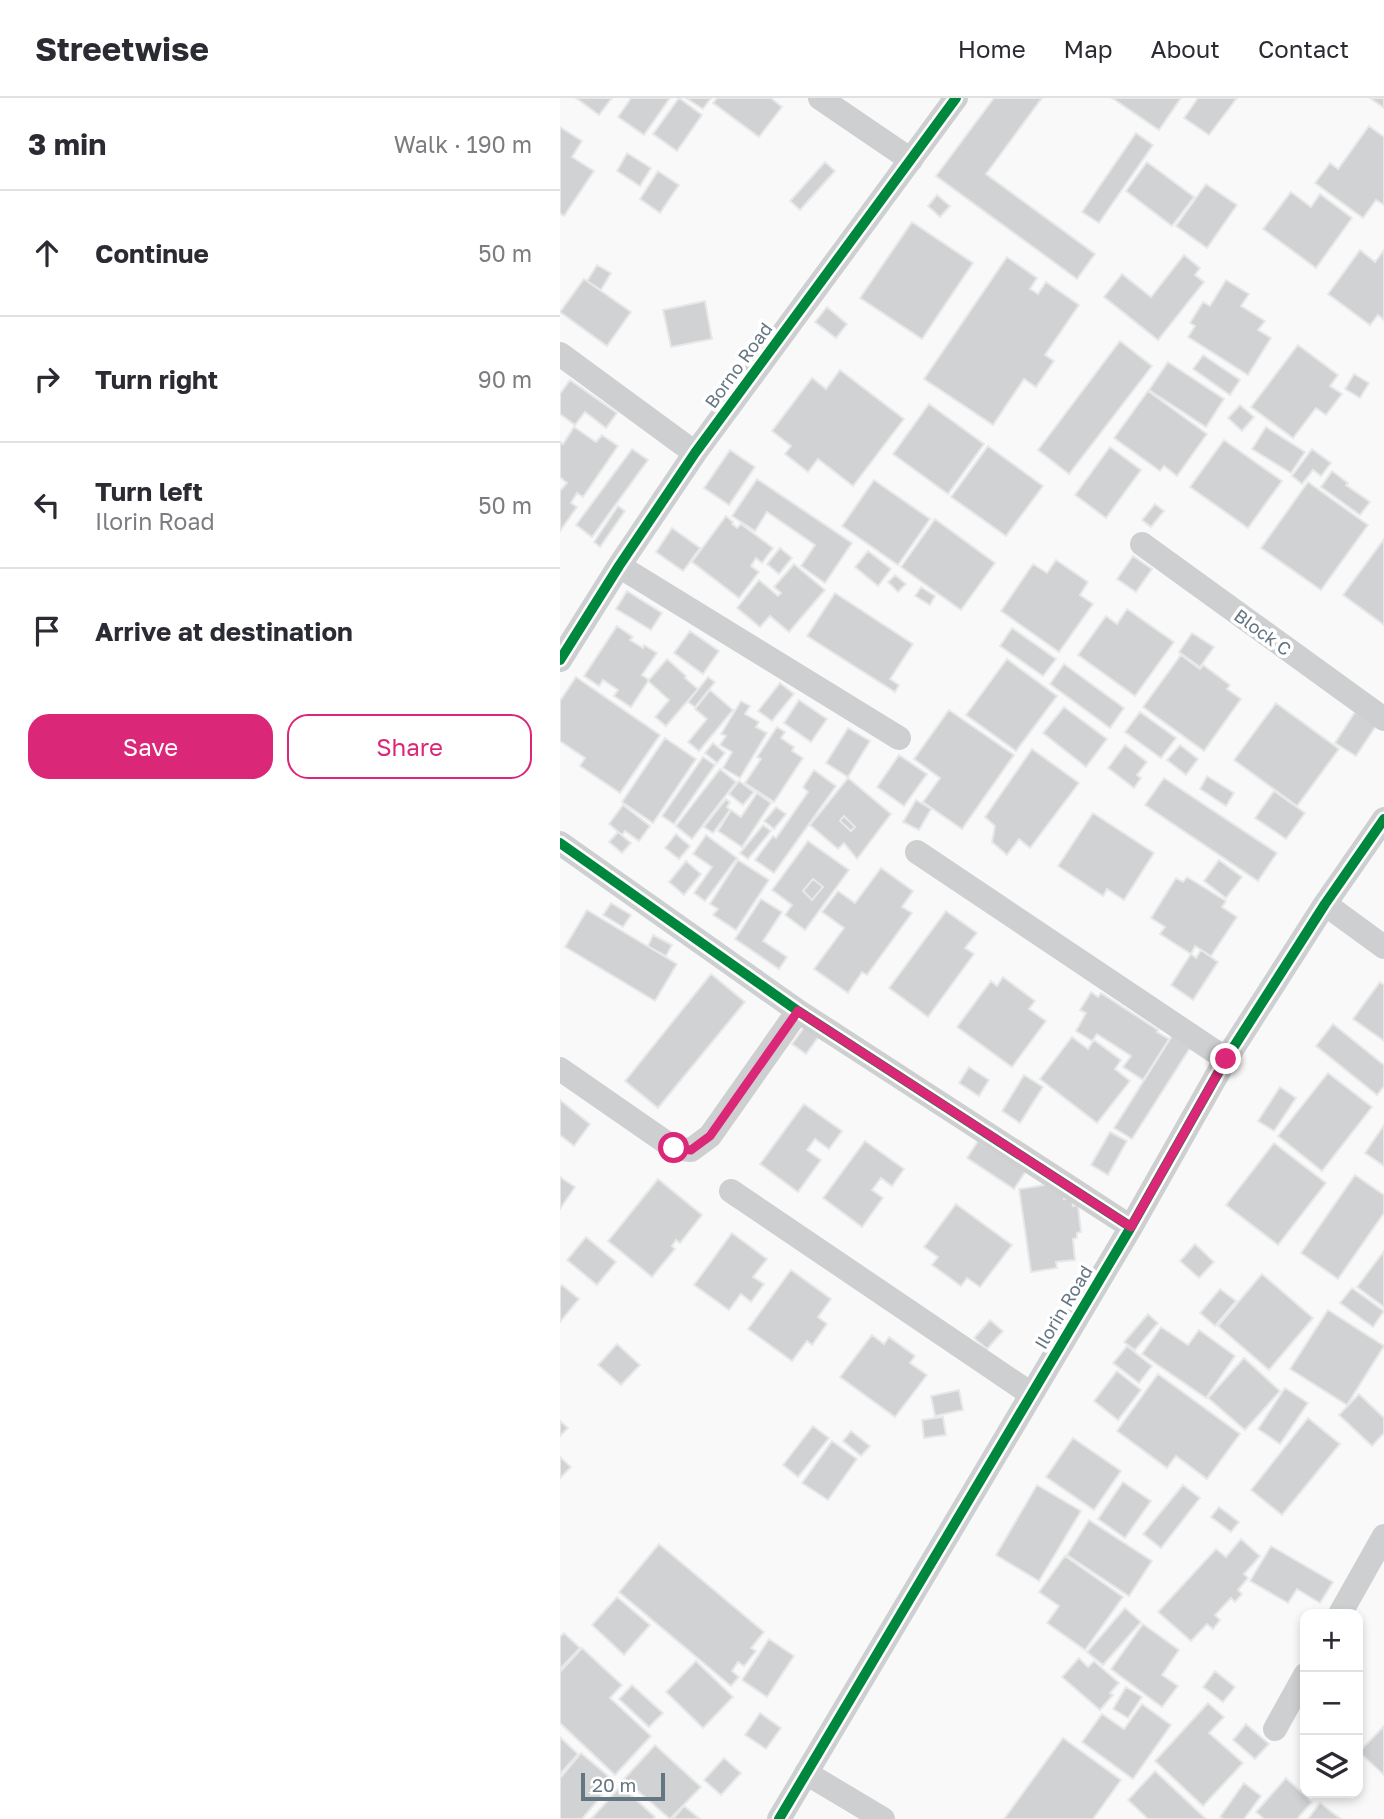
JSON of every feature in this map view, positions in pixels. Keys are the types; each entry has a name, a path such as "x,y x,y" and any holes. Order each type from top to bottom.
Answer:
{"street":[{"path":"820,98 911,160"},
{"name":"Borno Road","path":"560,660 695,453 956,98"},
{"path":"560,354 695,453"},
{"name":"Block C","path":"1142,544 1384,719"},
{"path":"619,566 899,738"},
{"name":"Ilorin Road","path":"779,1819 1131,1227 1226,1059 1325,904 1384,819"},
{"path":"560,843 798,1011 1131,1227"},
{"path":"917,852 1226,1059"},
{"path":"1325,904 1384,947"},
{"path":"560,1069 674,1148 691,1150 710,1136 798,1011"},
{"path":"731,1191 1031,1394"},
{"path":"1343,1609 1384,1536"},
{"path":"1275,1729 1300,1684"},
{"path":"806,1773 883,1819"}],"building":[{"path":"576,98 612,98 599,115"},
{"path":"631,98 670,98 644,135 618,117"},
{"path":"679,98 702,115 677,151 653,134"},
{"path":"686,98 711,98 703,109"},
{"path":"717,98 771,98 782,107 759,137 713,103"},
{"path":"994,98 1042,98 986,174 1095,254 1077,279 936,176"},
{"path":"1112,98 1181,98 1159,130"},
{"path":"1198,98 1237,98 1209,135 1184,118"},
{"path":"1370,98 1384,98 1384,108"},
{"path":"1369,126 1384,137 1384,205 1376,200 1363,218 1315,183 1330,163 1338,169"},
{"path":"560,127 582,141 572,157 594,171 564,216 560,213"},
{"path":"1136,133 1153,145 1099,223 1082,212"},
{"path":"627,153 651,168 640,186 617,171"},
{"path":"825,162 835,171 800,210 790,201"},
{"path":"1147,162 1194,197 1172,226 1126,191"},
{"path":"658,171 679,185 660,213 640,199"},
{"path":"1206,184 1237,205 1207,248 1176,226"},
{"path":"1291,192 1311,207 1320,194 1352,218 1316,268 1263,229"},
{"path":"937,195 950,206 940,217 928,206"},
{"path":"912,222 973,263 922,339 860,298"},
{"path":"1360,250 1375,262 1384,250 1384,320 1378,315 1370,325 1328,294"},
{"path":"1184,255 1200,268 1195,275 1204,282 1158,340 1104,297 1122,274 1151,297"},
{"path":"1007,257 1037,278 1030,289 1038,294 1046,282 1079,305 1045,355 1054,361 1036,387 1024,379 993,425 924,379"},
{"path":"597,265 611,273 601,290 587,281"},
{"path":"584,279 631,312 607,346 560,312"},
{"path":"1226,280 1249,294 1241,306 1265,321 1258,330 1271,338 1248,375 1188,337 1195,326 1190,323 1203,302 1210,306"},
{"path":"705,301 712,339 671,347 663,310"},
{"path":"827,307 847,324 836,338 815,322"},
{"path":"1120,341 1152,366 1069,474 1038,450"},
{"path":"1298,345 1338,375 1330,386 1342,394 1326,415 1316,408 1293,438 1251,407"},
{"path":"1203,355 1240,380 1230,395 1193,369"},
{"path":"1168,362 1224,399 1206,427 1149,390"},
{"path":"840,370 904,419 853,486 818,459 808,472 785,454 791,446 772,431 812,378 826,389"},
{"path":"1354,374 1369,383 1360,398 1345,389"},
{"path":"570,380 617,413 606,428 585,412 575,425 560,414 560,394"},
{"path":"1148,391 1207,434 1177,476 1164,466 1160,471 1114,438"},
{"path":"929,404 984,444 948,494 893,454"},
{"path":"1240,405 1254,417 1242,431 1228,418"},
{"path":"574,427 596,442 602,435 618,446 583,497 577,493 571,503 577,507 560,531 560,491 567,483 560,477 560,442 563,444"},
{"path":"1266,427 1305,452 1291,473 1252,449"},
{"path":"1224,440 1282,481 1248,528 1190,487"},
{"path":"988,446 1043,486 1006,536 951,497"},
{"path":"1110,447 1141,470 1106,518 1075,495"},
{"path":"632,449 648,460 592,537 576,525"},
{"path":"1312,449 1331,463 1321,476 1313,470 1302,484 1292,476"},
{"path":"730,450 755,467 729,505 704,488"},
{"path":"1332,471 1370,502 1360,515 1321,487"},
{"path":"757,479 852,543 825,583 801,566 815,545 767,512 755,531 732,516"},
{"path":"874,480 930,519 898,565 842,526"},
{"path":"1308,482 1368,525 1321,590 1261,548"},
{"path":"1155,504 1164,511 1151,527 1142,520"},
{"path":"618,506 625,511 600,547 594,542"},
{"path":"726,516 737,528 741,524 773,548 762,563 756,558 751,566 759,572 739,598 692,562"},
{"path":"935,519 995,563 961,610 901,567"},
{"path":"672,528 700,548 683,571 656,552"},
{"path":"1384,539 1384,625 1343,595"},
{"path":"780,548 792,558 779,574 767,564"},
{"path":"868,551 891,569 878,586 855,567"},
{"path":"1133,556 1152,569 1136,592 1117,579"},
{"path":"1056,560 1088,582 1080,595 1093,604 1059,652 1001,611 1033,564 1047,573"},
{"path":"794,564 825,590 789,632 770,616 760,627 737,608 759,580 778,596 781,593 774,587"},
{"path":"895,575 906,584 898,592 888,582"},
{"path":"921,587 935,596 930,605 915,596"},
{"path":"627,591 662,613 651,630 616,609"},
{"path":"835,593 913,644 890,679 899,685 895,692 807,636"},
{"path":"1127,609 1174,642 1135,696 1078,655 1106,616 1117,624"},
{"path":"617,626 633,637 630,640 657,653 642,675 649,680 631,707 614,696 618,690 603,680 599,686 584,676"},
{"path":"1012,628 1056,659 1043,676 1000,646"},
{"path":"690,631 719,651 703,674 674,653"},
{"path":"1192,633 1214,647 1200,667 1179,652"},
{"path":"1181,655 1200,669 1203,665 1230,685 1227,689 1241,699 1204,751 1143,707"},
{"path":"667,659 698,689 666,726 655,717 669,700 648,681"},
{"path":"1007,659 1057,696 1016,751 966,715"},
{"path":"1064,664 1124,708 1110,728 1050,684"},
{"path":"576,677 660,735 620,793 580,766 585,758 560,741 560,701"},
{"path":"708,677 715,682 695,707 688,702"},
{"path":"780,683 794,694 772,721 758,711"},
{"path":"710,690 733,710 699,751 688,742 707,719 695,709"},
{"path":"799,700 827,719 811,742 784,723"},
{"path":"741,701 750,706 745,714 759,722 756,727 767,733 740,778 723,768 732,752 720,745 726,736 721,734"},
{"path":"1276,703 1339,749 1297,806 1234,760"},
{"path":"1064,707 1107,739 1086,767 1043,733"},
{"path":"949,710 1014,755 962,829 923,802 940,778 914,759"},
{"path":"1140,712 1176,738 1161,758 1125,732"},
{"path":"1355,712 1376,726 1356,756 1335,743"},
{"path":"777,727 785,732 781,738 794,747 792,751 803,758 774,802 745,783 761,759 757,757"},
{"path":"848,728 870,741 848,777 826,763"},
{"path":"665,738 696,759 653,823 622,802"},
{"path":"713,743 725,753 717,763 705,753"},
{"path":"1125,745 1147,762 1137,775 1141,778 1134,788 1108,768"},
{"path":"1180,745 1198,759 1186,775 1167,760"},
{"path":"1032,749 1079,783 1030,848 1019,839 1007,855 992,842 995,826 985,817"},
{"path":"899,755 927,774 904,806 877,787"},
{"path":"703,757 715,765 674,824 662,816"},
{"path":"720,769 736,782 692,839 676,826"},
{"path":"814,770 836,786 774,873 755,860 773,836 776,838 808,792 803,787"},
{"path":"1207,776 1234,793 1226,806 1200,789"},
{"path":"848,778 891,814 857,859 844,843 838,849 810,825","holes":["844,816 855,827 851,831 840,821"]},
{"path":"1164,778 1277,853 1258,881 1145,805"},
{"path":"739,781 754,792 743,805 729,794"},
{"path":"1274,791 1305,813 1286,839 1255,818"},
{"path":"757,793 771,803 742,847 718,831 731,810 741,817"},
{"path":"726,799 730,802 727,807 730,810 713,833 704,827"},
{"path":"916,800 931,809 919,830 903,822"},
{"path":"623,805 650,826 639,841 625,831 622,835 609,824"},
{"path":"776,807 786,814 774,829 764,821"},
{"path":"1093,813 1154,853 1124,900 1107,889 1103,896 1058,866"},
{"path":"844,816 855,827 851,831 840,821"},
{"path":"763,825 771,831 748,859 740,853"},
{"path":"618,832 631,843 622,853 609,842"},
{"path":"676,834 690,846 679,859 665,848"},
{"path":"706,835 737,858 705,901 694,893 712,867 693,854"},
{"path":"808,841 849,870 805,930 785,915 792,905 772,890","holes":["813,879 823,887 812,900 803,891"]},
{"path":"738,860 769,880 736,930 713,915 718,909 710,904"},
{"path":"1219,860 1242,877 1226,898 1204,881"},
{"path":"686,861 701,874 684,895 669,882"},
{"path":"881,868 913,891 902,907 912,913 867,975 862,972 848,993 814,969 844,928 822,912 838,891 855,903"},
{"path":"1187,877 1226,901 1222,907 1237,917 1211,956 1195,946 1191,954 1160,934 1165,927 1151,918 1176,878 1183,882"},
{"path":"813,879 823,887 812,900 803,891"},
{"path":"761,899 782,912 763,941 787,957 779,969 735,939"},
{"path":"611,903 631,915 623,927 603,915"},
{"path":"587,910 677,964 655,1001 565,947"},
{"path":"946,911 977,933 965,948 974,954 928,1017 889,988"},
{"path":"653,935 672,945 666,956 648,946"},
{"path":"1201,950 1218,962 1193,1000 1171,985 1191,954 1196,958"},
{"path":"711,974 745,1002 658,1108 625,1081"},
{"path":"1003,977 1035,1001 1029,1009 1046,1021 1012,1067 957,1027 991,981 997,986"},
{"path":"1380,982 1384,985 1384,1041 1353,1019"},
{"path":"1091,992 1098,997 1101,993 1169,1039 1143,1080 1123,1067 1131,1056 1097,1034 1092,1041 1076,1031 1086,1013 1080,1010"},
{"path":"808,1022 822,1032 806,1054 792,1044"},
{"path":"1333,1024 1384,1065 1384,1086 1377,1095 1316,1046"},
{"path":"1172,1036 1190,1048 1132,1139 1114,1128"},
{"path":"1072,1037 1088,1049 1094,1040 1121,1060 1115,1069 1130,1081 1097,1123 1040,1079"},
{"path":"969,1067 989,1080 979,1096 959,1083"},
{"path":"1328,1073 1372,1107 1322,1171 1278,1136"},
{"path":"1024,1075 1043,1087 1020,1123 1002,1111"},
{"path":"1280,1087 1296,1098 1274,1131 1258,1121"},
{"path":"560,1100 590,1124 574,1146 560,1135"},
{"path":"804,1104 842,1131 829,1149 815,1139 807,1150 821,1160 798,1192 760,1164"},
{"path":"1384,1125 1384,1166 1365,1153"},
{"path":"1110,1132 1127,1141 1108,1175 1091,1165"},
{"path":"865,1141 904,1169 892,1186 881,1178 872,1190 883,1198 862,1227 823,1198"},
{"path":"978,1141 1026,1171 1014,1189 967,1158"},
{"path":"1274,1143 1326,1183 1278,1245 1226,1205"},
{"path":"1355,1175 1384,1195 1384,1213 1338,1279 1301,1253"},
{"path":"560,1177 575,1187 560,1209"},
{"path":"658,1179 702,1215 680,1243 676,1240 672,1246 675,1249 652,1277 608,1241"},
{"path":"1057,1183 1063,1187 1064,1199 1072,1198 1073,1206 1078,1205 1081,1232 1073,1239 1075,1260 1056,1262 1057,1268 1031,1272 1019,1189"},
{"path":"956,1204 1012,1245 980,1287 967,1278 961,1286 932,1265 938,1257 924,1247"},
{"path":"732,1233 767,1259 753,1277 764,1284 751,1302 741,1294 729,1310 694,1285"},
{"path":"586,1237 616,1262 597,1285 567,1260"},
{"path":"1195,1244 1214,1262 1199,1278 1180,1261"},
{"path":"1384,1251 1384,1307 1357,1287"},
{"path":"791,1270 831,1299 818,1317 827,1324 812,1345 807,1341 792,1361 748,1329"},
{"path":"1262,1274 1313,1318 1269,1370 1218,1326"},
{"path":"562,1285 579,1299 560,1322 560,1288"},
{"path":"1352,1288 1384,1311 1373,1327 1340,1303"},
{"path":"1220,1289 1236,1301 1215,1326 1200,1313"},
{"path":"1328,1310 1384,1346 1347,1405 1290,1369"},
{"path":"1148,1314 1158,1323 1135,1350 1124,1342"},
{"path":"990,1320 1003,1331 987,1349 974,1338"},
{"path":"1161,1327 1188,1345 1199,1330 1235,1356 1206,1398 1142,1354"},
{"path":"872,1335 884,1344 889,1337 915,1356 910,1363 927,1375 895,1417 840,1377"},
{"path":"617,1344 640,1365 621,1385 598,1365"},
{"path":"1127,1346 1152,1366 1139,1383 1113,1363"},
{"path":"1244,1358 1280,1391 1245,1430 1208,1398"},
{"path":"1117,1371 1141,1390 1118,1420 1094,1401"},
{"path":"1158,1374 1240,1434 1207,1479 1176,1456 1167,1468 1117,1431"},
{"path":"1285,1388 1308,1403 1280,1444 1258,1429"},
{"path":"959,1390 963,1410 935,1416 931,1396"},
{"path":"1359,1394 1384,1418 1384,1433 1372,1446 1339,1415"},
{"path":"943,1417 946,1435 924,1438 922,1420"},
{"path":"1308,1418 1340,1444 1282,1515 1251,1490"},
{"path":"560,1421 568,1428 560,1436"},
{"path":"813,1426 829,1438 798,1477 783,1465"},
{"path":"851,1431 870,1446 861,1456 843,1441"},
{"path":"1073,1438 1121,1471 1094,1510 1046,1477"},
{"path":"832,1441 857,1459 828,1500 802,1483"},
{"path":"560,1457 571,1467 560,1478"},
{"path":"1123,1482 1151,1501 1125,1538 1098,1519"},
{"path":"1037,1485 1081,1511 1039,1581 996,1555"},
{"path":"1183,1485 1200,1498 1161,1548 1143,1534"},
{"path":"1219,1507 1239,1522 1231,1532 1211,1517"},
{"path":"1089,1520 1152,1561 1129,1596 1067,1555"},
{"path":"1241,1539 1260,1556 1244,1574 1248,1578 1238,1590 1242,1594 1235,1602 1231,1598 1215,1615 1220,1620 1213,1629 1207,1624 1191,1641 1158,1612 1216,1549 1226,1557"},
{"path":"659,1544 764,1632 751,1648 756,1651 744,1666 738,1662 732,1671 739,1677 731,1686 619,1592"},
{"path":"1271,1546 1333,1582 1320,1603 1297,1589 1288,1603 1250,1581"},
{"path":"1065,1556 1123,1597 1085,1650 1047,1623 1059,1606 1039,1592"},
{"path":"617,1597 650,1625 624,1655 592,1625"},
{"path":"1125,1608 1141,1622 1103,1665 1087,1652"},
{"path":"1143,1624 1179,1650 1162,1675 1178,1686 1162,1707 1111,1669"},
{"path":"564,1633 580,1648 560,1669 560,1637"},
{"path":"769,1639 794,1656 767,1697 742,1680"},
{"path":"582,1648 622,1685 610,1698 651,1736 615,1775 560,1723 560,1672"},
{"path":"1079,1658 1088,1667 1094,1661 1119,1683 1100,1710 1062,1677"},
{"path":"696,1661 733,1697 703,1728 666,1692"},
{"path":"1215,1671 1235,1687 1223,1702 1203,1687"},
{"path":"632,1685 663,1713 649,1727 619,1699"},
{"path":"1126,1687 1142,1697 1128,1718 1113,1709"},
{"path":"1208,1703 1224,1717 1209,1733 1243,1763 1203,1806 1155,1761"},
{"path":"1142,1704 1171,1725 1133,1779 1082,1742 1102,1714 1124,1729"},
{"path":"760,1713 781,1728 766,1749 745,1735"},
{"path":"1246,1724 1269,1744 1255,1759 1233,1740"},
{"path":"1384,1726 1384,1775 1363,1756 1363,1748"},
{"path":"560,1737 578,1754 560,1774"},
{"path":"1063,1738 1121,1780 1093,1819 1004,1819"},
{"path":"655,1745 701,1787 670,1819 624,1779"},
{"path":"581,1753 614,1781 582,1819 560,1819 560,1778"},
{"path":"724,1758 741,1773 721,1795 704,1780"},
{"path":"1155,1771 1206,1819 1148,1819 1128,1800"},
{"path":"1286,1778 1300,1791 1300,1798 1308,1798 1312,1802 1297,1819 1264,1819 1256,1812"},
{"path":"1244,1783 1261,1796 1244,1819 1220,1817"},
{"path":"621,1786 655,1817 591,1819"},
{"path":"1320,1803 1341,1819 1308,1819"},
{"path":"684,1806 700,1819 673,1819"}],"cycle path":[{"path":"560,660 695,453 956,98"},
{"path":"779,1819 1131,1227 1226,1059 1325,904 1384,819"},
{"path":"560,843 798,1011 1131,1227"}],"route":[{"path":"674,1148 691,1150 710,1136 798,1011 1131,1227 1226,1059"}]}
